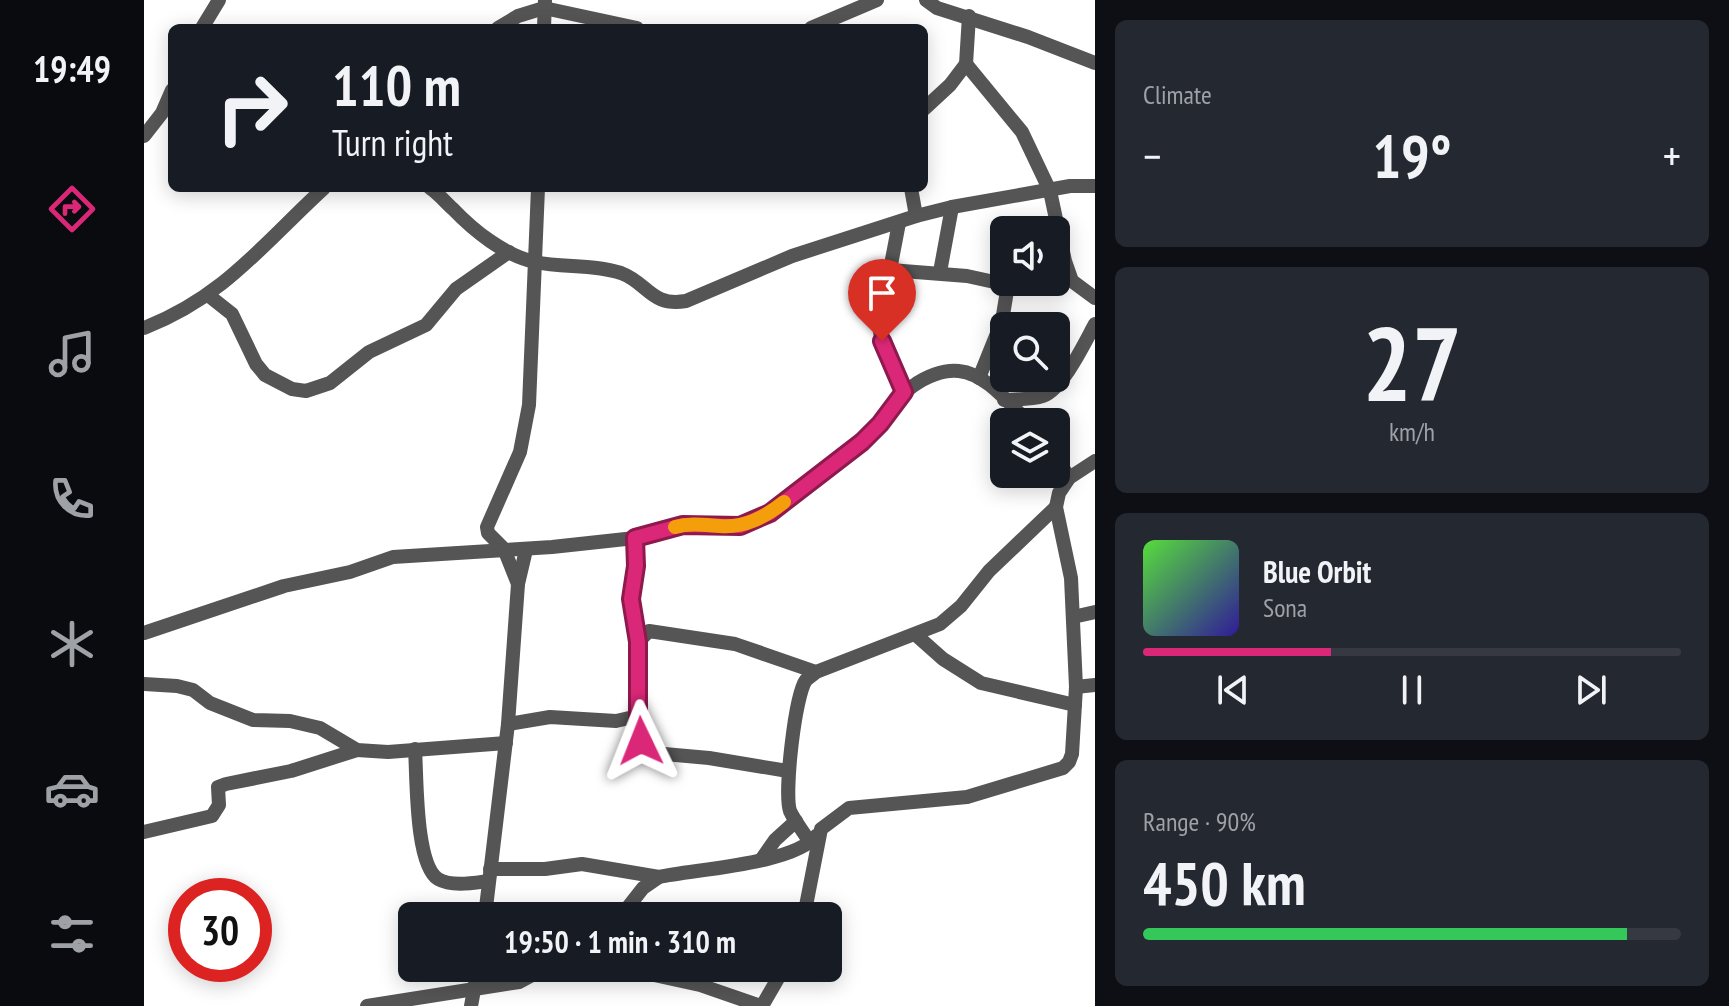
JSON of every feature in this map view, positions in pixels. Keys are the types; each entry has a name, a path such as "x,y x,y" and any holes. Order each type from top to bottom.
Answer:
{"street":[{"path":"204,24 219,0"},
{"path":"820,24 877,0"},
{"path":"926,0 937,8 969,16 1095,63"},
{"path":"505,24 545,4 622,24"},
{"path":"544,24 545,4"},
{"path":"928,105 950,85 966,64 969,16"},
{"path":"966,64 1022,132 1050,191 1072,281 1095,298"},
{"path":"144,136 162,113 168,99"},
{"path":"434,192 474,228 509,252 534,262 605,269 625,275 661,301 674,302 686,301 792,256 916,216 1070,186 1095,186"},
{"path":"144,328 177,315 208,295 246,264 320,192"},
{"path":"518,584 504,549 488,533 487,527 520,452 525,432 529,405 538,192"},
{"path":"912,192 916,216"},
{"path":"940,272 952,207"},
{"path":"899,223 879,327 904,392"},
{"path":"208,295 232,314 256,364 265,375 292,389 306,391 330,383 369,352 426,325 456,289 509,252"},
{"path":"890,270 940,272 990,282"},
{"path":"979,378 1002,321 1006,296"},
{"path":"1004,400 1042,396 1051,391 1095,324"},
{"path":"144,633 284,586 350,572 380,560 414,555 526,550 635,538 683,525 723,527 755,521 770,513 862,442 904,392 917,382 943,372 960,371 979,378 1013,408"},
{"path":"1070,477 1095,461"},
{"path":"415,749 422,840 429,870 448,883 582,864 659,877 761,860 810,843 821,829 849,808 967,797 1063,768 1072,754 1076,687 1068,559 1056,507 1062,488"},
{"path":"810,843 790,809 788,771 806,681 816,672 940,624 961,606 989,571 1056,507"},
{"path":"635,538 636,566 631,599 641,633 638,716 641,741 653,753 709,758 788,771"},
{"path":"486,902 508,724 518,584 526,550"},
{"path":"1073,617 1095,612"},
{"path":"641,633 735,644 816,672"},
{"path":"916,635 943,659 981,683 1075,705"},
{"path":"144,684 193,690 210,703 253,720 290,721 320,728 357,750"},
{"path":"1076,687 1095,685"},
{"path":"508,724 550,717 616,721 638,716"},
{"path":"144,832 212,816 219,805 218,787 291,771 357,750 388,752 506,743"},
{"path":"761,860 775,840 796,821"},
{"path":"807,902 821,829"},
{"path":"632,902 643,888 659,877"},
{"path":"471,1006 476,982"},
{"path":"367,1006 519,982"},
{"path":"685,982 761,1006 776,982"}],"slow traffic":[{"path":"675,527 699,524 740,526 770,513 784,502"}],"route":[{"path":"641,741 637,626 631,599 636,566 635,538 683,525 723,527 755,521 770,513 862,442 904,392 882,341"}]}
